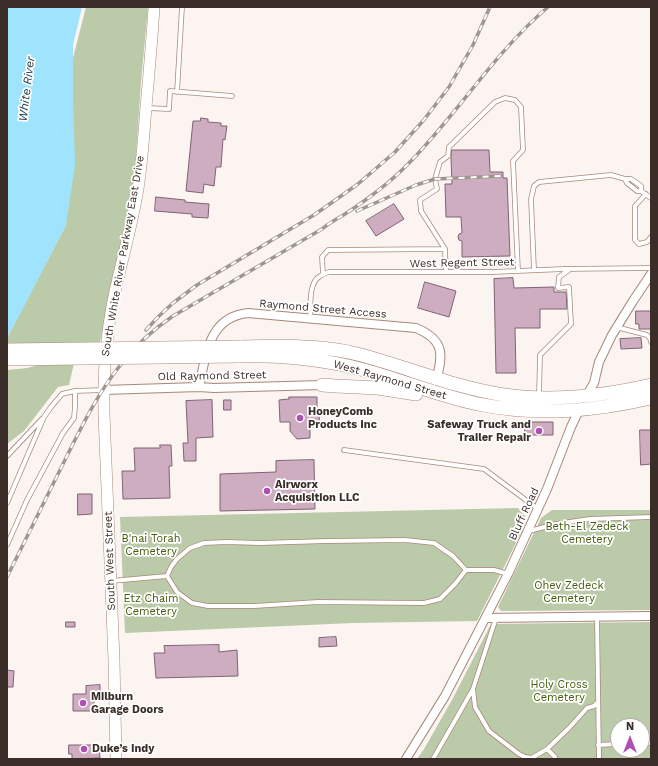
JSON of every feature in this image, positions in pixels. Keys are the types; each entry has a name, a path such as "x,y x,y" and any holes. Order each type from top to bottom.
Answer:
{"main road":[{"name":"South White River Parkway East Drive","path":"104,362 114,295 138,190 154,7"},
{"name":"West Raymond Street","path":"7,359 239,351 294,346 347,352 379,360 457,385 505,395 538,398 574,397 651,385"},
{"name":"West Raymond Street","path":"7,350 239,351 257,356 289,357 329,362 363,370 458,399 484,405 519,410 578,411 651,398"},
{"name":"South West Street","path":"104,362 103,390 114,660 116,759"},
{"path":"322,385 390,389 415,394 458,399"}],"street":[{"name":"Bluff Road","path":"406,759 440,705 486,618 550,483 578,411 594,383 601,356 616,327 651,274"},
{"name":"Raymond Street Access","path":"199,386 209,344 213,334 222,324 232,317 248,313 412,327 419,329 432,337 440,349 441,359 432,391"},
{"name":"Old Raymond Street","path":"103,390 199,386 214,388 322,385"},
{"path":"486,618 651,616"}],"lane":[{"path":"177,92 182,7"},
{"path":"146,108 169,109 170,91 232,96"},
{"path":"446,272 445,249 421,211 420,200 437,189 435,179 437,171 440,162 448,156 449,147 495,102 505,98 515,100 521,107 523,150 513,161 518,271"},
{"path":"534,270 531,199 534,186 539,182 611,175 625,179 627,183 637,191 641,190 651,198"},
{"path":"646,194 635,206 635,240 639,244 647,242 651,237"},
{"path":"310,319 311,291 314,282 323,274 322,257 328,250 445,249"},
{"name":"West Regent Street","path":"323,274 334,272 446,272 651,268"},
{"path":"538,398 540,355 571,324 569,287 558,288 559,277 570,269"},
{"path":"616,327 647,335 651,342"},
{"path":"7,456 44,417 62,394 75,391 103,390"},
{"path":"7,545 31,493 63,433 74,418 75,391"},
{"path":"7,503 44,417"},
{"path":"344,450 484,469 538,510"},
{"path":"528,531 556,524 590,519 651,517"},
{"path":"533,521 542,528"},
{"path":"167,576 177,559 190,548 204,543 405,540 434,543 453,556 466,570 494,570 508,574"},
{"path":"167,576 177,592 192,603 208,606 254,606 318,602 424,603 440,599 466,570"},
{"path":"111,581 167,576"},
{"path":"597,617 595,705 598,709 598,759"},
{"path":"433,759 473,689 496,618"},
{"path":"473,689 475,707 489,731 519,754 531,759 547,748 569,728 587,708 595,705"},
{"path":"598,745 610,744"},
{"path":"547,748 555,759"}],"green space":[{"path":"86,7 148,7 134,185 100,342 7,344 7,338 66,225 73,97 73,58"},
{"path":"74,363 69,385 58,387 24,431 7,444 7,370 27,368 43,364"},
{"path":"518,508 525,516 521,533 477,621 353,623 125,633 120,517"},
{"path":"552,510 651,510 651,610 501,611 498,607 541,518"},
{"name":"Holy Cross Cemetery","path":"651,622 651,759 417,759 452,700 491,624"}],"water":[{"name":"White River","path":"7,7 82,7 73,45 75,165 66,225 7,337"}],"building":[{"path":"201,118 208,119 208,122 221,123 221,126 227,126 225,140 223,139 221,167 216,167 214,186 204,184 203,193 186,191 193,121 200,121"},
{"path":"452,150 489,150 490,172 503,172 503,178 507,178 510,256 462,257 462,241 459,240 458,237 459,234 462,233 461,217 446,217 445,184 452,184"},
{"path":"156,197 209,204 208,218 192,217 192,214 155,211"},
{"path":"394,204 404,219 376,236 366,221"},
{"path":"513,278 514,288 554,287 554,292 566,292 567,309 540,309 540,328 515,328 516,373 496,373 494,279"},
{"path":"425,282 456,291 449,317 418,308"},
{"path":"636,311 651,311 651,329 639,329 639,324 636,324"},
{"path":"641,338 642,348 621,349 620,339"},
{"name":"HoneyComb Products Inc","path":"289,397 317,397 317,415 319,415 320,427 310,427 310,438 297,439 290,431 290,422 280,422 279,400 289,399"},
{"path":"212,400 213,437 196,438 196,461 184,461 183,443 188,443 186,401"},
{"path":"224,400 231,400 231,410 224,410"},
{"name":"Safeway Truck and Trailer Repair","path":"525,422 553,422 553,435 525,435"},
{"path":"640,430 651,430 651,464 641,465"},
{"path":"160,445 171,445 172,466 169,466 170,498 123,499 122,471 135,471 134,448 160,448"},
{"name":"Airworx Acquisition LLC","path":"314,460 315,509 220,511 220,474 276,472 276,461"},
{"path":"78,494 92,494 92,514 78,515"},
{"path":"66,622 75,622 75,627 66,627"},
{"path":"336,637 337,646 319,647 319,638"},
{"path":"219,645 219,652 237,650 238,676 156,678 154,653 165,653 164,646"},
{"path":"7,670 14,671 13,687 7,687"},
{"name":"Milburn Garage Doors","path":"100,685 100,694 94,694 94,711 73,711 73,694 86,694 86,686"},
{"name":"Duke’s Indy","path":"69,745 99,745 100,758 72,759 72,754 69,754"}],"railway":[{"path":"146,330 173,303 197,285 314,215 358,184 395,152 423,121 449,87 473,45 490,7"},
{"path":"7,577 88,414 113,375 133,350 159,326 173,316 322,229 362,203 386,184 427,144 511,43 548,7"},
{"path":"357,211 416,185 435,179 501,176"}],"place":[{"name":"HoneyComb Products Inc","path":"300,418"},
{"name":"Safeway Truck and Trailer Repair","path":"539,431"},
{"name":"Airworx Acquisition LLC","path":"267,491"},
{"name":"Milburn Garage Doors","path":"83,703"},
{"name":"Duke’s Indy","path":"84,749"}],"park label":[{"name":"Beth-El Zedeck Cemetery","path":"587,533"},
{"name":"B'nai Torah Cemetery","path":"151,545"},
{"name":"Ohev Zedeck Cemetery","path":"569,592"},
{"name":"Etz Chaim Cemetery","path":"151,605"}]}
